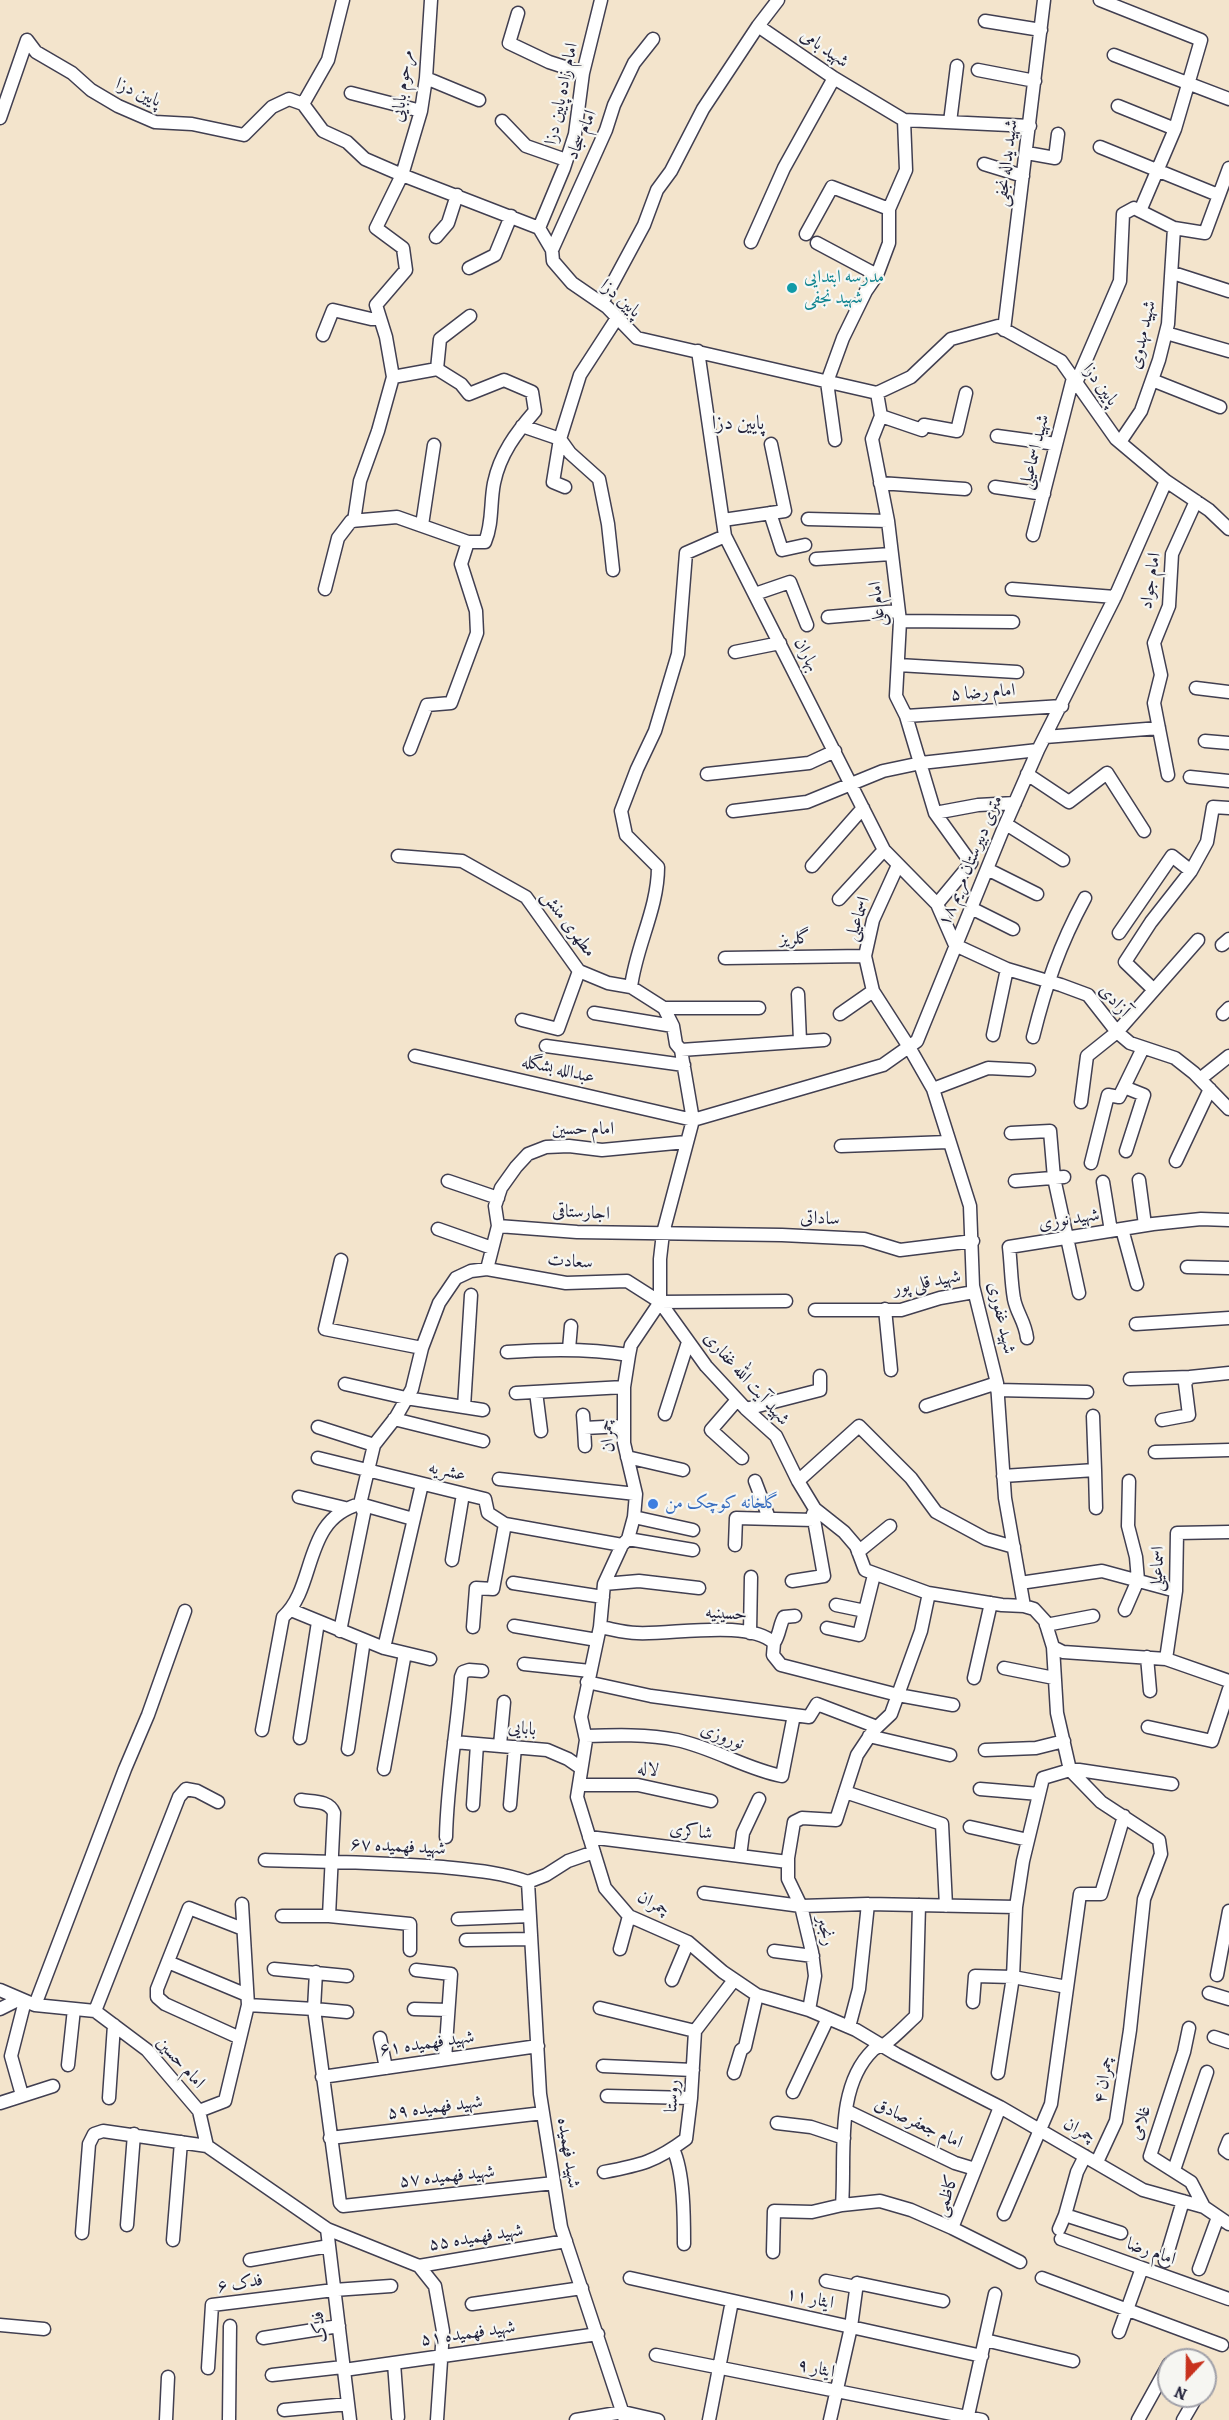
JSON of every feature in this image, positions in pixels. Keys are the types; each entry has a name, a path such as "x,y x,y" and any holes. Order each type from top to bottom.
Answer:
{"street":[{"path":"343,0 328,60 303,104 323,131 347,142 365,159 539,228"},
{"name":"مرحوم بابایی","path":"380,319 376,305 406,270 403,248 376,228 402,175 421,111 426,78 430,0"},
{"name":"امام زاده پایین دزا","path":"539,228 575,134 583,73 601,0"},
{"path":"602,303 644,225 657,190 671,171 703,110 758,26 778,0"},
{"name":"شهید یداله نجفی","path":"1004,330 1044,0"},
{"path":"1100,0 1200,38 1201,43 1175,129 1140,211 1174,228 1205,233 1229,168"},
{"path":"518,13 509,43 549,62 583,73"},
{"path":"985,21 1041,30"},
{"name":"شهید بامی","path":"758,26 834,78 904,120"},
{"name":"امام سجاد","path":"552,250 634,63 653,39"},
{"name":"پایین دزا","path":"0,118 27,40 36,52 72,73 91,90 118,106 155,122 192,124 244,135 273,107 290,99 303,104"},
{"path":"1114,55 1229,99"},
{"path":"950,122 957,66"},
{"path":"978,70 1035,81"},
{"path":"426,78 479,100"},
{"path":"752,242 784,168 834,78"},
{"path":"351,93 421,111"},
{"path":"1118,106 1175,129"},
{"path":"835,440 827,382 843,338 866,291 877,275 889,243 889,209 906,170 904,120 1030,126"},
{"path":"502,121 526,146 566,160"},
{"path":"1027,153 1055,158 1058,134"},
{"path":"1100,147 1218,195"},
{"path":"984,164 1023,176"},
{"path":"806,234 832,187 889,209"},
{"path":"436,237 448,223 457,195"},
{"name":"شهید اسماعیلی","path":"1033,535 1075,381 1120,281 1123,214 1134,208 1140,211"},
{"path":"470,268 495,255 511,216"},
{"name":"پایین دزا","path":"539,228 552,250 553,261 572,283 602,303 637,338 877,393"},
{"name":"شهید مهدوی","path":"1120,442 1141,411 1166,333 1173,273 1174,228"},
{"path":"817,243 877,275"},
{"path":"1173,273 1229,291"},
{"path":"323,335 333,310 370,320 380,319 393,377 378,431 360,482 354,520"},
{"path":"437,369 440,339 470,316"},
{"path":"565,487 553,482 560,439 580,375 617,318"},
{"path":"877,393 912,377 951,339 998,327 1004,330"},
{"name":"پایین دزا","path":"1004,330 1061,362 1120,442 1166,481 1209,510 1229,529"},
{"path":"1166,333 1229,351"},
{"name":"بهاران","path":"698,351 725,536 884,850 937,904 955,945"},
{"path":"325,589 338,538 354,520 397,517 468,542 485,542 489,532 494,483 504,452 535,411 532,393 504,380 469,394 461,384 437,369 393,377"},
{"path":"1152,380 1220,407"},
{"name":"امام علی","path":"877,393 881,416 872,439 888,521 899,616 896,696 906,716 935,811 971,863 937,904"},
{"path":"881,416 922,430 924,425 957,431 966,393"},
{"path":"522,426 560,439 570,453 599,479 608,524 613,570"},
{"path":"997,436 1056,444"},
{"path":"723,520 785,511 771,444"},
{"path":"422,525 434,445"},
{"name":"۱۸ متری دبیرستان مریم","path":"693,1120 883,1065 917,1041 1038,750 1115,597 1166,481"},
{"path":"880,483 964,489"},
{"path":"995,486 1044,494"},
{"name":"امام جواد","path":"1168,775 1154,703 1161,675 1154,642 1169,606 1172,554 1196,501"},
{"path":"770,513 782,550 805,545"},
{"path":"808,519 888,521"},
{"path":"631,987 634,967 655,901 658,867 626,835 621,811 655,731 678,654 686,553 725,536"},
{"path":"410,749 427,705 451,703 477,633 476,611 461,564 468,542"},
{"path":"816,559 891,554"},
{"path":"755,594 790,582 807,625"},
{"path":"1012,589 1115,597"},
{"path":"828,617 899,616 1013,622"},
{"path":"735,652 780,643"},
{"path":"898,665 1017,672"},
{"path":"1196,688 1229,692"},
{"name":"امام رضا ۵","path":"906,716 1062,706"},
{"path":"1045,737 1159,728"},
{"path":"1206,741 1229,743"},
{"path":"733,812 807,802 884,771 921,763 1038,750"},
{"path":"707,774 809,763 835,752"},
{"path":"1028,774 1069,802 1107,773 1144,831"},
{"path":"1190,777 1229,781"},
{"path":"935,811 1015,803"},
{"path":"1154,990 1125,962 1191,871 1207,842 1213,807 1229,808"},
{"path":"812,866 863,808"},
{"path":"1006,824 1063,860"},
{"path":"839,899 884,850"},
{"name":"مطهری منش","path":"398,856 462,861 526,897 579,971 608,983 631,987 664,1008"},
{"path":"1119,933 1172,856 1191,871"},
{"name":"اسماعیلی","path":"898,865 873,920 865,956 873,991 909,1047"},
{"path":"987,869 1037,894"},
{"path":"1033,1037 1047,981 1059,950 1085,898"},
{"path":"971,908 1013,929"},
{"path":"1080,1102 1087,1056 1117,1032 1198,940"},
{"name":"آزادی","path":"955,945 1008,969 1088,995 1117,1032 1130,1043 1175,1058 1200,1079 1229,1109"},
{"name":"گلریز","path":"725,958 865,956"},
{"path":"993,1035 1008,969"},
{"path":"522,1020 558,1029 579,971"},
{"path":"840,1014 873,991"},
{"path":"798,994 800,1041"},
{"path":"759,1008 664,1008 673,1026 676,1044 681,1050 693,1120 663,1233 660,1259 660,1302 786,1301"},
{"path":"594,1013 673,1026"},
{"path":"681,1050 824,1040"},
{"path":"546,1046 684,1065"},
{"name":"شهید غفوری","path":"909,1047 933,1089 970,1206 974,1292 997,1386 1003,1476 1024,1606"},
{"path":"1091,1163 1108,1095 1119,1097 1143,1048"},
{"name":"عبدالله بشگله","path":"416,1056 693,1120"},
{"path":"1200,1079 1229,1056"},
{"path":"933,1089 988,1068 1029,1070"},
{"path":"1124,1087 1144,1095 1126,1151"},
{"path":"1176,1161 1210,1089"},
{"path":"1011,1133 1050,1131 1059,1177 1066,1239 1079,1293"},
{"name":"امام حسین","path":"487,1269 498,1226 495,1206 501,1188 528,1154 546,1147 569,1146 602,1150 686,1142"},
{"path":"841,1146 948,1142"},
{"path":"1015,1181 1059,1177"},
{"path":"1139,1180 1145,1226"},
{"path":"448,1181 498,1198"},
{"path":"1103,1182 1117,1230 1137,1284"},
{"name":"شهید نوری","path":"1028,1338 1025,1322 1018,1313 1014,1300 1009,1247 1201,1219 1229,1220"},
{"name":"اجارستاقی","path":"498,1226 577,1232 663,1233"},
{"path":"438,1229 492,1248"},
{"name":"ساداتی","path":"663,1233 864,1239 900,1250 973,1240"},
{"path":"340,1631 364,1513 360,1504 374,1445 394,1419 411,1389 422,1348 326,1329 341,1260"},
{"path":"1187,1267 1229,1268"},
{"name":"سعادت","path":"422,1348 439,1303 456,1278 471,1271 487,1269 566,1283 627,1281 660,1302"},
{"name":"شهید قلی پور","path":"815,1310 901,1310 940,1298 974,1292"},
{"path":"464,1407 471,1295"},
{"name":"شهید آیت الله غفاری","path":"660,1302 706,1366 741,1405 776,1436 798,1481 813,1505 844,1532 858,1552 865,1570 874,1575"},
{"name":"چمران","path":"660,1302 631,1345 629,1355 624,1387 624,1443 636,1494 634,1517 604,1590 598,1634 581,1717 585,1736 577,1797 605,1888 630,1916 688,1942 734,1980 757,1995 809,2010 849,2026 896,2054 1000,2107 1143,2190 1204,2207 1229,2224"},
{"path":"885,1309 891,1370"},
{"path":"1136,1324 1229,1318"},
{"path":"569,1349 571,1326"},
{"path":"665,1414 688,1342"},
{"path":"507,1352 569,1349 629,1355"},
{"path":"1130,1379 1229,1373"},
{"path":"742,1458 711,1430 741,1405 820,1390 820,1376"},
{"path":"1162,1420 1189,1415 1185,1383 1190,1377"},
{"path":"345,1384 406,1398 483,1410"},
{"path":"927,1406 997,1386 1087,1392"},
{"path":"516,1393 624,1387"},
{"path":"536,1392 541,1431"},
{"path":"1093,1416 1096,1508"},
{"path":"394,1419 483,1441"},
{"path":"585,1446 583,1422 624,1426"},
{"path":"798,1481 860,1426 910,1478 936,1512 986,1539 1014,1547"},
{"path":"318,1427 374,1445"},
{"path":"1155,1452 1229,1450"},
{"path":"627,1457 683,1470"},
{"name":"عشریه","path":"318,1458 485,1499 488,1513 505,1524"},
{"path":"1003,1476 1095,1470"},
{"path":"500,1479 636,1494"},
{"path":"1125,1610 1138,1581 1136,1557 1128,1526 1130,1481"},
{"path":"754,1482 769,1518"},
{"path":"384,1648 422,1484"},
{"path":"452,1560 463,1494"},
{"path":"299,1497 345,1508 360,1504 413,1519"},
{"path":"792,1581 824,1576 813,1505"},
{"path":"262,1730 283,1617 291,1610 310,1560 327,1525 345,1508"},
{"path":"634,1517 693,1530"},
{"path":"735,1545 736,1518 814,1520"},
{"path":"472,1627 476,1588 493,1589 505,1524 693,1550"},
{"path":"858,1552 890,1526"},
{"name":"اسماعیلی","path":"1166,1659 1176,1591 1177,1533 1229,1532"},
{"path":"1020,1583 1102,1571 1176,1591"},
{"path":"827,1628 859,1635 874,1575 929,1593 1034,1609 1046,1625 1053,1647 1057,1713 1070,1770"},
{"path":"750,1633 751,1577"},
{"path":"513,1583 604,1590 639,1581 699,1588"},
{"path":"929,1593 921,1631 891,1714 873,1732 857,1755 845,1792 942,1824 946,1906"},
{"path":"974,1678 991,1603"},
{"path":"836,1605 865,1611"},
{"path":"291,1610 384,1648 430,1659"},
{"path":"22,2095 5,2058 148,1715 185,1611"},
{"path":"1046,1625 1093,1616"},
{"path":"795,1617 784,1617 780,1623 779,1635 774,1642 773,1655 781,1665 898,1695 953,1705"},
{"path":"300,1738 318,1622"},
{"name":"حسینیه","path":"514,1626 598,1634 732,1629 767,1636 774,1642"},
{"path":"348,1749 364,1640"},
{"path":"1053,1647 1063,1652 1166,1659 1229,1681"},
{"path":"384,1769 405,1653"},
{"path":"1147,1657 1150,1691"},
{"path":"524,1664 588,1677 651,1696 794,1716 809,1717 817,1704 873,1732 950,1755"},
{"path":"1004,1668 1054,1678"},
{"path":"446,1838 449,1777 461,1677 463,1672 469,1670 482,1671"},
{"path":"1148,1727 1212,1741 1229,1689"},
{"path":"500,1745 504,1702"},
{"name":"نوروزی","path":"585,1736 625,1735 677,1740 763,1772 782,1776 794,1716"},
{"path":"985,1750 1035,1748 1064,1741"},
{"name":"بابایی","path":"454,1742 548,1750 581,1768"},
{"path":"473,1806 477,1744"},
{"path":"510,1805 515,1747"},
{"path":"998,2073 1013,1977 1016,1907 1028,1840 1043,1779 1070,1770 1116,1774 1172,1784"},
{"name":"چمران ۴","path":"1070,1770 1101,1802 1159,1840 1161,1854 1144,1899 1116,2121 1097,2162"},
{"name":"لاله","path":"579,1785 638,1785 711,1801"},
{"path":"95,2011 179,1797 186,1789 197,1791 218,1802"},
{"path":"980,1789 1039,1794"},
{"name":"رنجبر","path":"809,2010 815,1976 813,1956 801,1906 788,1879 794,1822 802,1818 836,1820 845,1792"},
{"path":"740,1856 743,1833 759,1799"},
{"path":"301,1800 327,1804 332,1807 334,1813 329,1916"},
{"path":"1004,2214 1051,2104 1080,1894 1101,1894 1124,1816"},
{"path":"970,1827 1028,1840"},
{"name":"شاکری","path":"589,1837 788,1862"},
{"path":"528,1882 546,1875 568,1860 594,1852"},
{"name":"شهید فهمیده ۶۷","path":"265,1860 403,1864 467,1869 511,1876 528,1882"},
{"name":"شهید فهمیده","path":"528,1882 543,2113 554,2183 566,2241 624,2416"},
{"path":"704,1893 801,1906 1016,1907"},
{"path":"199,2111 225,2101 240,2038 247,2000 242,1904"},
{"path":"849,2026 859,1989 868,1905"},
{"path":"842,2205 844,2138 848,2100 859,2067 875,2048 884,2045 916,2016 919,1905"},
{"path":"240,2038 165,2004 157,1997 157,1989 189,1908 243,1929"},
{"path":"1217,1975 1229,1911"},
{"path":"282,1916 329,1916 410,1924 410,1950"},
{"path":"458,1919 530,1916"},
{"path":"620,1949 630,1916"},
{"path":"466,1940 531,1939"},
{"path":"672,1980 688,1942"},
{"path":"774,1951 813,1956"},
{"path":"168,1962 247,2000 347,2012"},
{"path":"274,1969 347,1976"},
{"path":"416,1970 451,1974 445,2059"},
{"path":"316,1972 314,2009 330,2138"},
{"path":"973,2002 975,1976 1013,1977 1067,1987"},
{"path":"600,2008 695,2031 734,1980"},
{"name":"امام حسین","path":"0,1990 27,2002 95,2011 114,2025 147,2050 199,2111 207,2146"},
{"path":"1209,1993 1229,1999"},
{"path":"734,2073 741,2050 745,2046 757,1995"},
{"path":"0,2009 27,2002"},
{"path":"68,2065 74,2008"},
{"path":"414,2008 448,2010"},
{"path":"793,2092 828,2018"},
{"path":"109,2098 114,2025"},
{"name":"غلامی","path":"1189,2028 1184,2052 1150,2156 1191,2182 1204,2207"},
{"name":"روستا","path":"673,2149 686,2139 692,2098 695,2031"},
{"path":"1214,2037 1229,2042"},
{"path":"380,2038 386,2068"},
{"name":"شهید فهمیده ۶۱","path":"322,2077 538,2046"},
{"path":"603,2066 693,2070"},
{"path":"1174,2170 1207,2072"},
{"path":"0,2103 53,2086"},
{"path":"608,2096 692,2098"},
{"name":"کاظمی","path":"1000,2107 952,2228 1020,2262"},
{"name":"امام جعفرصادق","path":"847,2111 955,2163 975,2169"},
{"name":"شهید فهمیده ۵۹","path":"330,2138 543,2113"},
{"path":"777,2123 811,2127 844,2138"},
{"path":"82,2233 89,2144 94,2134 103,2131 207,2146 327,2229"},
{"path":"127,2225 134,2134"},
{"name":"شهید فهمیده ۵۷","path":"330,2138 340,2203 343,2206 554,2183"},
{"path":"1229,2140 1225,2150 1229,2153"},
{"path":"173,2240 181,2142"},
{"path":"604,2172 638,2166 663,2156 673,2149 677,2157 684,2211 684,2244"},
{"path":"1085,2156 1077,2172 1065,2215 1120,2233"},
{"path":"773,2252 774,2211 812,2212 842,2205 880,2201 910,2210 952,2228"},
{"path":"1165,2260 1183,2201"},
{"name":"امام رضا","path":"1065,2215 1060,2234 1142,2268 1229,2299"},
{"path":"1199,2269 1218,2217"},
{"name":"فدک","path":"327,2229 350,2420"},
{"name":"شهید فهمیده ۵۵","path":"327,2229 419,2266 566,2241"},
{"path":"249,2260 329,2246"},
{"path":"419,2266 435,2286 443,2331 437,2420"},
{"path":"1119,2332 1142,2268"},
{"name":"ایثار ۱۱","path":"630,2278 982,2356"},
{"path":"1042,2278 1222,2345"},
{"path":"826,2281 856,2287"},
{"path":"830,2420 851,2327 857,2283 943,2301"},
{"path":"334,2290 391,2286"},
{"path":"472,2304 582,2288"},
{"name":"فدک ۶","path":"208,2368 212,2305 334,2290"},
{"path":"968,2419 995,2294"},
{"path":"709,2420 732,2301"},
{"path":"0,2325 44,2329"},
{"path":"229,2420 230,2326"},
{"path":"263,2338 339,2326"},
{"name":"شهید فهمیده ۵۱","path":"272,2375 394,2363 598,2334"},
{"path":"985,2340 1073,2361"},
{"name":"ایثار ۹","path":"656,2355 982,2420"},
{"path":"394,2363 398,2417"},
{"path":"166,2420 168,2378"},
{"path":"1138,2420 1157,2386"},
{"path":"284,2410 348,2404"},
{"path":"576,2420 624,2416 658,2420"}],"place":[{"name":"مدرسه ابتدایی شهید نجفی","path":"792,288"},
{"name":"گلخانه کوچک من","path":"653,1504"}],"district":[{"name":"پایین دزا","path":"738,424"}]}
